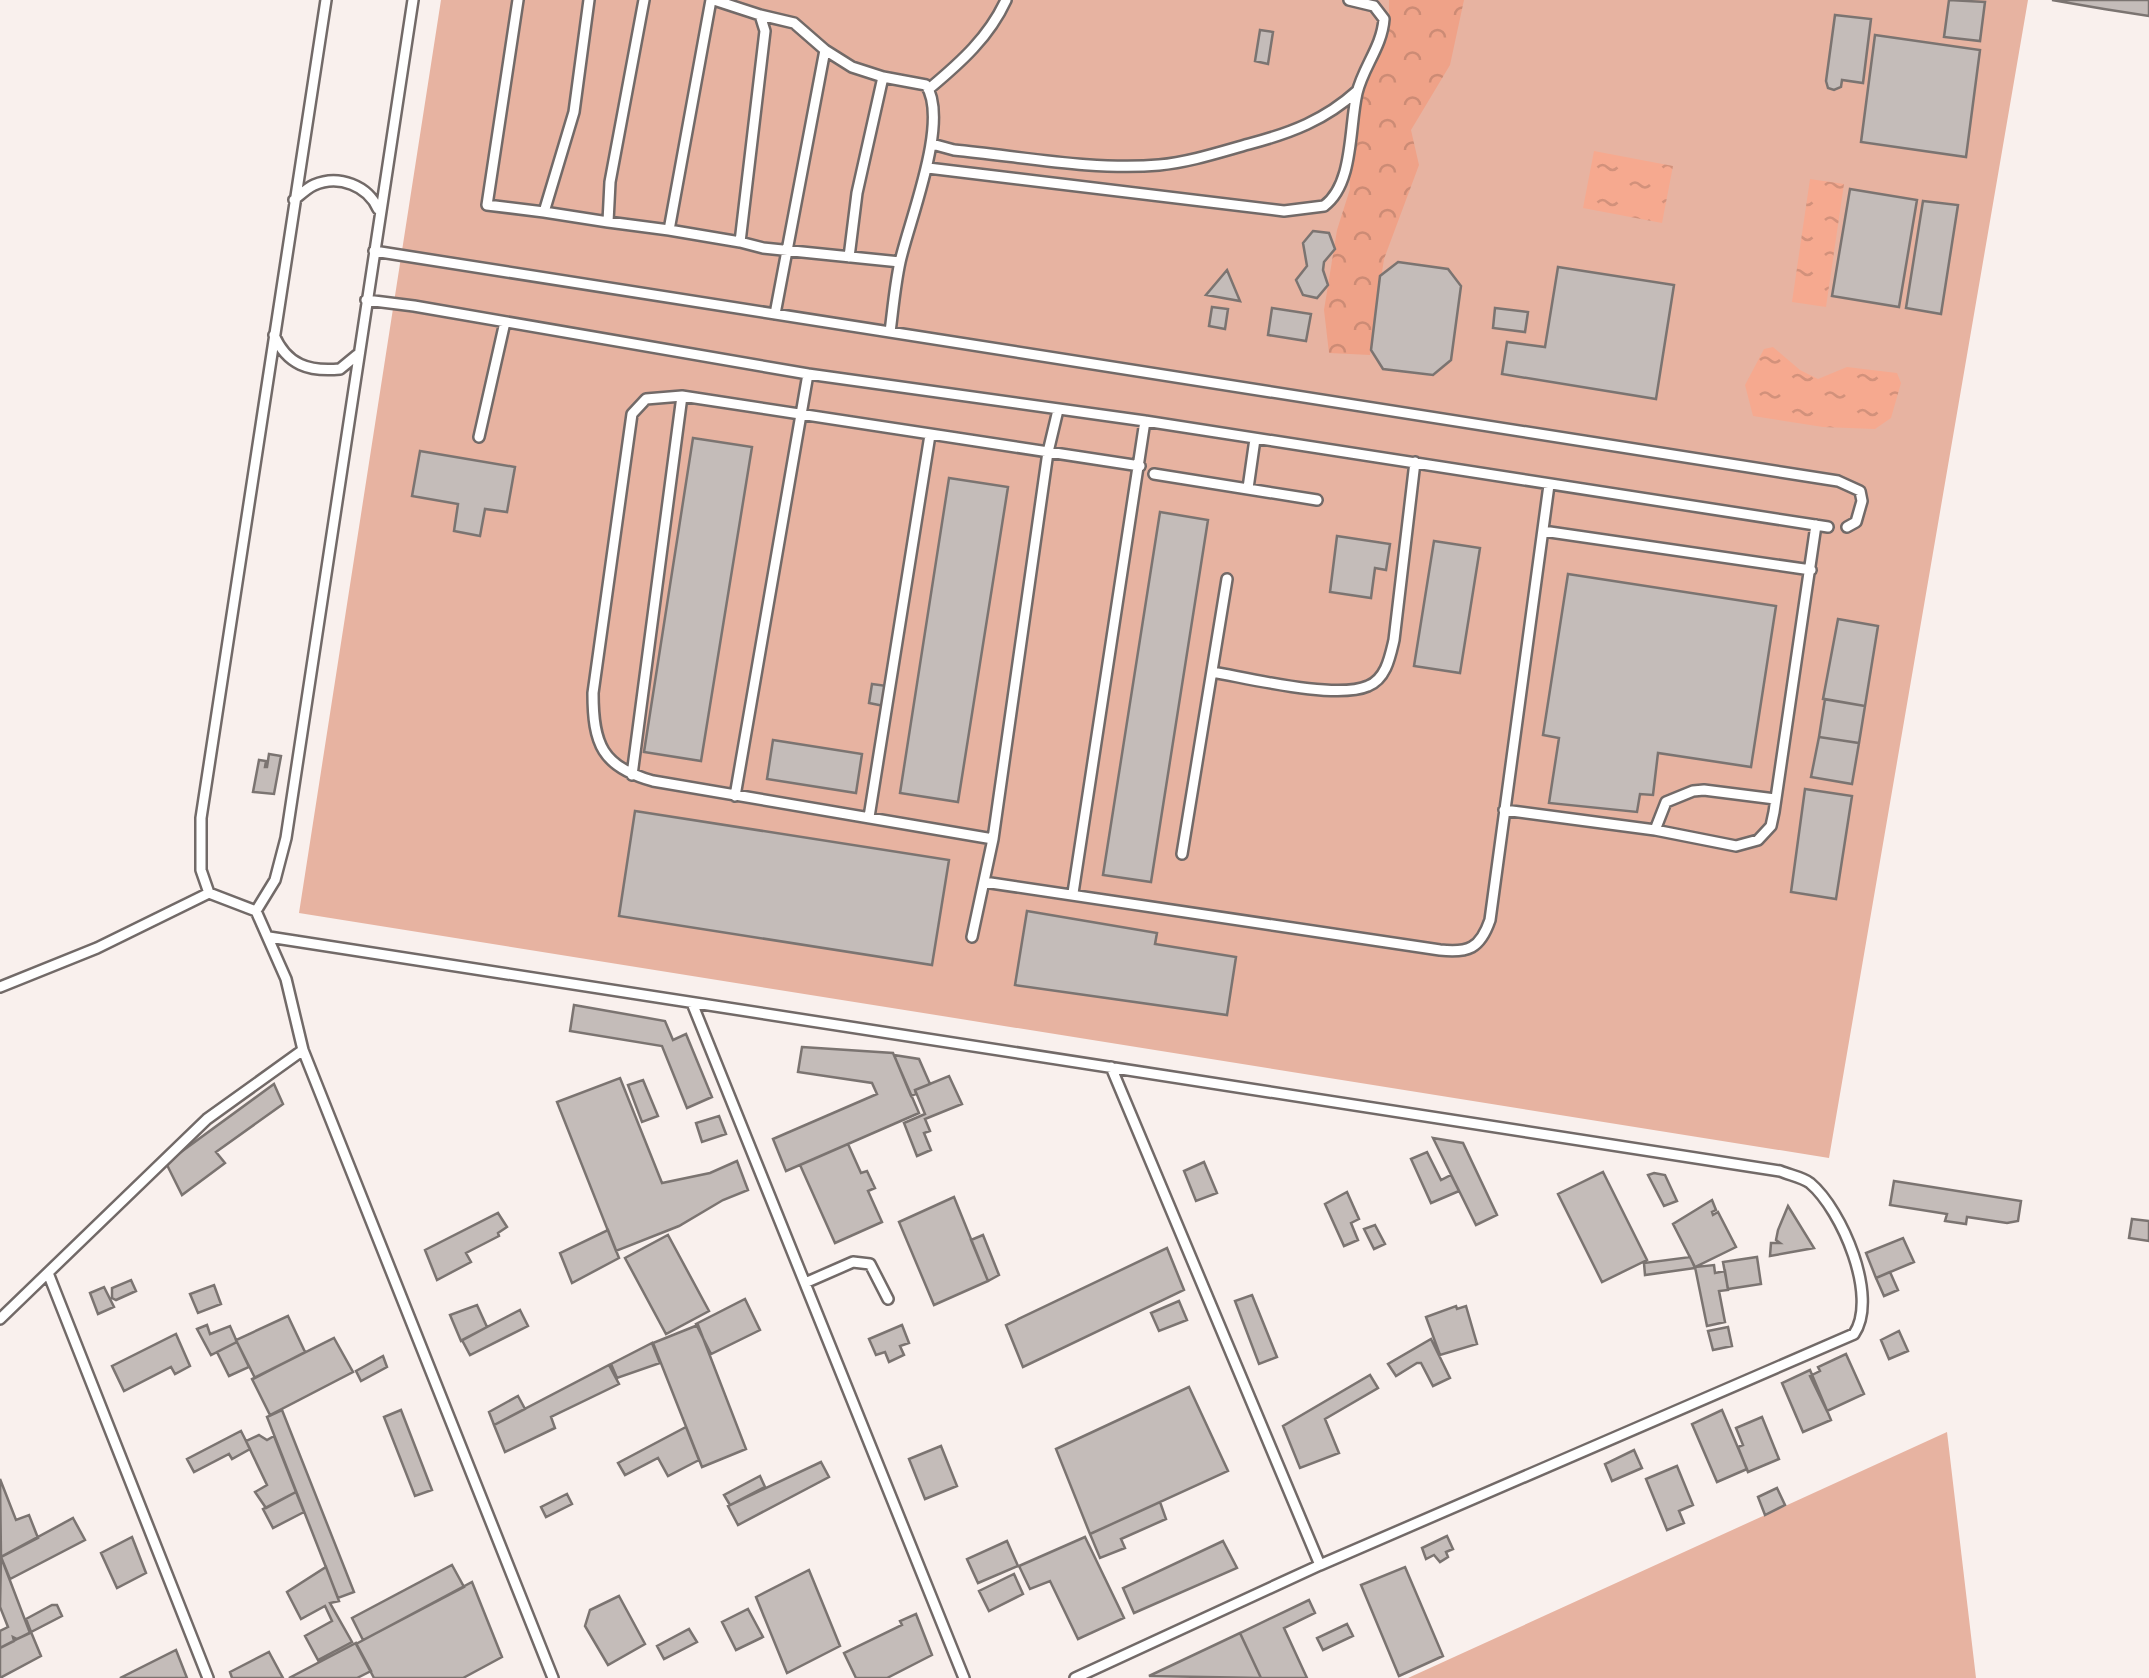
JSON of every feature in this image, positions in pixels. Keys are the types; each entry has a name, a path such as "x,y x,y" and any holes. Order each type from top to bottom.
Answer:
{"lane":[{"path":"209,893 201,870 201,818 326,0"},
{"path":"256,911 274,880 286,838 414,0"},
{"path":"518,0 487,205 787,251 900,262"},
{"path":"544,212 574,112 589,0"},
{"path":"608,222 610,182 644,0"},
{"path":"669,230 713,0 794,24 852,67 930,88"},
{"path":"930,88 967,57 996,20 1006,0"},
{"path":"928,168 1284,211 1324,206 1339,186 1358,91 1382,38 1384,19 1374,6 1349,0"},
{"path":"740,242 765,31 760,14"},
{"path":"775,314 825,50"},
{"path":"849,257 858,193 884,77"},
{"path":"890,332 900,262 932,144 930,88"},
{"path":"932,144 954,150 1159,165 1279,136 1316,122 1358,91"},
{"path":"970,150 971,175"},
{"path":"1127,165 1130,190"},
{"path":"294,200 314,185 348,182 374,199 379,212"},
{"path":"374,252 1838,482 1860,491 1862,501 1856,522 1846,527"},
{"path":"366,300 808,374 1146,421 1828,527"},
{"path":"478,437 505,322"},
{"path":"273,333 290,361 306,368 340,369 358,353"},
{"path":"735,796 808,374"},
{"path":"632,775 682,396"},
{"path":"993,840 735,796 632,775 614,766 596,734 593,715 632,414 646,400 682,396 1140,466"},
{"path":"972,936 993,840 1048,452 1058,410"},
{"path":"1072,893 1146,421"},
{"path":"868,817 930,434"},
{"path":"1248,488 1256,439"},
{"path":"1212,672 1316,689 1351,690 1378,680 1388,664 1394,640 1415,462"},
{"path":"1154,474 1318,500"},
{"path":"984,882 1467,951 1482,940 1490,920 1548,486"},
{"path":"1504,810 1655,830 1736,846 1758,840 1770,826 1776,799 1816,525"},
{"path":"1543,530 1811,570"},
{"path":"1182,854 1226,579"},
{"path":"1655,830 1666,802 1692,791 1776,799"},
{"path":"0,988 97,948 209,893 241,902 256,911 286,979 303,1050 553,1678"},
{"path":"269,936 1780,1171 1808,1182 1838,1222 1864,1291 1863,1314 1854,1334 1320,1566 1075,1678"},
{"path":"692,1003 964,1678"},
{"path":"0,1319 206,1119 303,1050"},
{"path":"1112,1067 1320,1566"},
{"path":"805,1283 852,1262 870,1264 888,1299"},
{"path":"48,1273 208,1678"}],"shaded area":[{"path":"441,0 2028,0 1829,1158 299,913"},
{"path":"1947,1432 1976,1678 1408,1678"}],"green space":[{"path":"1389,0 1464,0 1450,65 1411,130 1419,165 1384,259 1370,355 1329,353 1324,310 1337,230 1350,189 1349,152 1364,65 1389,13"}],"water":[{"path":"1594,151 1673,166 1662,223 1583,208"},
{"path":"1810,179 1844,184 1826,307 1792,302"},
{"path":"1773,347 1800,370 1818,379 1847,367 1897,373 1901,383 1891,418 1875,429 1823,427 1753,416 1745,385 1764,349"}],"building":[{"path":"1949,0 1985,2 1980,41 1944,37"},
{"path":"2052,0 2149,0 2149,16 2104,9"},
{"path":"1835,15 1871,19 1863,83 1842,80 1841,87 1834,90 1828,88 1826,81"},
{"path":"1260,30 1273,32 1268,64 1255,61"},
{"path":"1875,35 1980,50 1966,157 1861,142"},
{"path":"1850,189 1917,200 1899,307 1832,296"},
{"path":"1923,201 1958,205 1941,314 1906,308"},
{"path":"1313,231 1329,233 1335,249 1324,262 1328,285 1317,298 1303,295 1296,280 1307,266 1303,243"},
{"path":"1398,262 1448,269 1461,286 1451,360 1433,375 1383,369 1371,350 1380,276"},
{"path":"1558,267 1674,285 1656,399 1502,374 1507,342 1545,347"},
{"path":"1227,270 1240,301 1206,295"},
{"path":"1212,307 1228,309 1225,329 1209,326"},
{"path":"1272,308 1311,314 1306,341 1268,335"},
{"path":"1495,308 1528,312 1525,332 1493,328"},
{"path":"693,438 752,447 701,761 644,752"},
{"path":"420,451 515,467 507,512 485,509 480,536 454,531 458,504 412,496"},
{"path":"949,478 1008,487 958,802 900,793"},
{"path":"1160,512 1208,520 1151,882 1103,875"},
{"path":"1337,536 1390,544 1386,570 1375,568 1371,598 1330,592"},
{"path":"1434,541 1480,548 1460,673 1414,666"},
{"path":"1568,574 1776,606 1751,767 1658,753 1653,795 1640,794 1637,812 1549,803 1559,738 1543,735"},
{"path":"1838,619 1878,626 1865,706 1823,699"},
{"path":"872,684 887,686 884,706 869,703"},
{"path":"1825,699 1865,706 1859,743 1819,737"},
{"path":"1819,737 1859,743 1852,784 1811,777"},
{"path":"773,740 862,754 856,793 767,779"},
{"path":"269,754 281,756 274,794 253,792 259,760 266,761 267,767"},
{"path":"1805,789 1852,796 1836,899 1791,892"},
{"path":"635,811 949,860 932,965 619,916"},
{"path":"1027,911 1157,933 1155,944 1236,957 1227,1015 1015,985"},
{"path":"574,1005 665,1021 673,1040 686,1034 712,1097 687,1108 662,1046 570,1031"},
{"path":"802,1047 893,1053 919,1113 786,1171 773,1139 877,1094 872,1083 798,1072"},
{"path":"894,1055 919,1059 930,1084 911,1096"},
{"path":"949,1076 962,1104 925,1119 930,1131 924,1133 931,1150 917,1156 904,1123 925,1114 915,1090"},
{"path":"620,1078 662,1183 710,1173 737,1161 748,1190 679,1226 616,1251 557,1102"},
{"path":"643,1080 658,1116 642,1122 628,1085"},
{"path":"274,1084 283,1104 216,1152 225,1163 182,1195 166,1163"},
{"path":"719,1116 726,1134 702,1142 696,1123"},
{"path":"1433,1138 1463,1143 1497,1215 1476,1225"},
{"path":"848,1144 861,1173 867,1171 875,1188 868,1191 882,1222 835,1243 800,1165"},
{"path":"1427,1152 1441,1180 1451,1175 1459,1191 1431,1203 1411,1159"},
{"path":"1204,1162 1217,1193 1196,1201 1184,1171"},
{"path":"1603,1172 1647,1260 1602,1282 1558,1194"},
{"path":"1648,1175 1665,1175 1677,1201 1664,1206"},
{"path":"1894,1181 2021,1201 2018,1221 1967,1217 1966,1224 1945,1221 1947,1214 1890,1205"},
{"path":"1347,1192 1359,1219 1351,1223 1358,1240 1344,1246 1325,1204"},
{"path":"954,1197 988,1281 934,1305 899,1222"},
{"path":"1712,1200 1716,1210 1713,1215 1718,1212 1736,1247 1695,1267 1673,1224"},
{"path":"1788,1206 1814,1248 1770,1256 1771,1243 1780,1243 1776,1240 1778,1230"},
{"path":"498,1213 507,1227 499,1236 466,1253 471,1262 437,1280 425,1250"},
{"path":"2132,1219 2149,1221 2149,1241 2129,1238"},
{"path":"1375,1225 1385,1244 1374,1249 1364,1229"},
{"path":"608,1230 619,1258 572,1283 560,1253"},
{"path":"668,1235 709,1311 666,1334 625,1258"},
{"path":"983,1235 999,1275 988,1281 971,1240"},
{"path":"1903,1238 1914,1262 1876,1278 1866,1253"},
{"path":"1167,1248 1184,1290 1023,1367 1006,1325"},
{"path":"1690,1257 1695,1268 1645,1275 1644,1263"},
{"path":"1757,1257 1761,1284 1728,1289 1723,1262"},
{"path":"1714,1265 1715,1273 1725,1271 1728,1290 1719,1291 1725,1322 1707,1326 1695,1267"},
{"path":"1890,1272 1898,1290 1884,1296 1876,1278"},
{"path":"131,1280 136,1291 116,1300 112,1298 112,1288"},
{"path":"214,1285 221,1304 198,1313 190,1294"},
{"path":"104,1287 114,1307 98,1314 90,1293"},
{"path":"1252,1295 1277,1357 1259,1364 1235,1301"},
{"path":"745,1299 760,1330 711,1354 696,1324"},
{"path":"1179,1301 1187,1320 1159,1331 1151,1313"},
{"path":"477,1305 487,1327 461,1341 450,1315"},
{"path":"1466,1306 1477,1344 1440,1355 1426,1317"},
{"path":"520,1310 528,1326 470,1355 462,1340"},
{"path":"288,1316 305,1352 255,1378 236,1340"},
{"path":"207,1325 210,1334 230,1326 237,1342 211,1355 197,1329"},
{"path":"698,1325 746,1449 702,1467 653,1343"},
{"path":"902,1325 909,1343 900,1346 904,1355 889,1362 885,1352 876,1355 869,1339"},
{"path":"1728,1327 1732,1346 1713,1350 1708,1331"},
{"path":"1899,1331 1908,1351 1889,1359 1881,1340"},
{"path":"176,1334 190,1366 175,1374 171,1367 124,1391 112,1366"},
{"path":"334,1338 353,1372 270,1415 252,1379"},
{"path":"1431,1339 1450,1378 1433,1386 1421,1363 1396,1376 1388,1364"},
{"path":"237,1342 249,1367 229,1376 217,1352"},
{"path":"652,1343 660,1363 617,1378 611,1364"},
{"path":"1846,1354 1864,1394 1827,1411 1810,1376 1820,1371 1818,1367"},
{"path":"383,1356 387,1367 361,1381 356,1371"},
{"path":"609,1365 619,1384 551,1417 555,1428 505,1452 494,1425"},
{"path":"1810,1370 1831,1420 1803,1432 1782,1383"},
{"path":"1370,1375 1378,1388 1325,1419 1339,1453 1300,1468 1283,1426"},
{"path":"1189,1387 1228,1471 1090,1534 1056,1449"},
{"path":"518,1396 525,1409 494,1425 489,1412"},
{"path":"282,1410 354,1592 338,1598 267,1417"},
{"path":"401,1410 432,1490 415,1496 384,1417"},
{"path":"1722,1410 1747,1469 1717,1482 1692,1424"},
{"path":"1762,1417 1779,1459 1748,1472 1738,1447 1743,1445 1736,1428"},
{"path":"686,1427 699,1460 668,1476 658,1458 625,1475 618,1463"},
{"path":"241,1431 250,1449 232,1459 229,1454 194,1472 187,1459"},
{"path":"259,1435 267,1440 274,1436 296,1492 266,1508 255,1492 267,1485 246,1441"},
{"path":"941,1446 957,1486 925,1499 909,1459"},
{"path":"1634,1450 1642,1468 1612,1481 1605,1464"},
{"path":"821,1462 829,1477 738,1525 728,1506"},
{"path":"1677,1466 1693,1505 1679,1511 1684,1523 1667,1530 1646,1479"},
{"path":"760,1476 765,1487 730,1505 724,1495"},
{"path":"0,1479 16,1520 29,1515 38,1538 1,1557"},
{"path":"1777,1488 1785,1505 1765,1515 1758,1497"},
{"path":"296,1492 304,1512 273,1528 263,1509"},
{"path":"567,1494 572,1504 546,1517 541,1507"},
{"path":"1160,1502 1166,1519 1121,1539 1125,1548 1100,1558 1090,1534"},
{"path":"73,1518 85,1540 10,1579 1,1557"},
{"path":"1447,1536 1453,1549 1446,1552 1448,1557 1440,1562 1434,1555 1426,1559 1422,1548"},
{"path":"132,1537 146,1573 117,1588 101,1553"},
{"path":"1085,1537 1124,1618 1078,1639 1050,1581 1030,1589 1019,1566"},
{"path":"1007,1541 1018,1566 978,1583 967,1559"},
{"path":"1223,1541 1237,1568 1134,1613 1123,1588"},
{"path":"1,1557 30,1633 13,1637 14,1641 0,1648 0,1631 8,1627 0,1607"},
{"path":"452,1565 464,1587 363,1640 352,1618"},
{"path":"326,1567 339,1601 330,1603 352,1642 318,1660 305,1636 332,1621 325,1606 301,1619 287,1592"},
{"path":"1405,1567 1443,1656 1399,1676 1361,1585"},
{"path":"809,1570 840,1646 787,1673 756,1597"},
{"path":"1014,1574 1023,1594 989,1611 979,1591"},
{"path":"472,1582 502,1657 463,1678 374,1678 356,1644"},
{"path":"619,1596 645,1644 608,1665 585,1626 590,1610"},
{"path":"1309,1600 1315,1613 1284,1628 1307,1678 1261,1678 1240,1633"},
{"path":"57,1605 62,1616 31,1632 26,1619"},
{"path":"748,1609 763,1637 736,1650 722,1622"},
{"path":"916,1614 932,1655 887,1678 856,1678 844,1653 902,1625 900,1621"},
{"path":"1347,1624 1353,1636 1323,1650 1317,1638"},
{"path":"689,1629 697,1642 664,1659 657,1646"},
{"path":"31,1632 41,1656 0,1678 0,1648"},
{"path":"1240,1633 1261,1678 1149,1676"},
{"path":"356,1643 371,1671 357,1678 289,1678"},
{"path":"176,1650 187,1678 120,1678"},
{"path":"269,1652 283,1678 232,1678 230,1672"}]}
